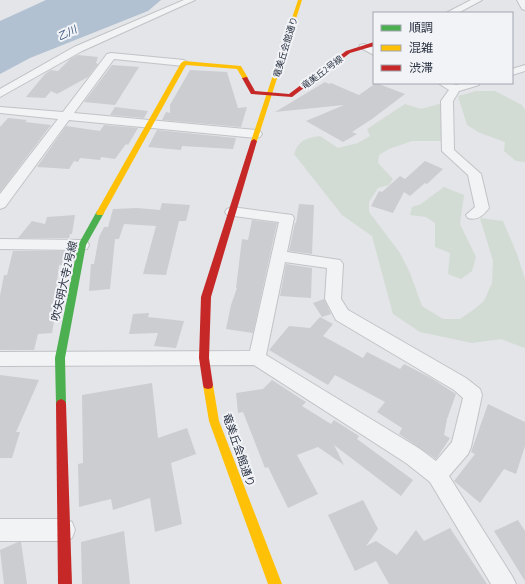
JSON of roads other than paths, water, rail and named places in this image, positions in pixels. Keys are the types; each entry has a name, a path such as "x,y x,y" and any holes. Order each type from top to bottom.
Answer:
{"street":[{"path":"0,94 78,49 191,0"},
{"name":"竜美丘会館通り","path":"275,584 214,420 204,358 206,297 256,134 300,0"},
{"path":"453,12 478,0"},
{"path":"521,0 525,7"},
{"name":"竜美丘2号線","path":"184,63 239,66 253,93 290,96 348,52 373,44"},
{"path":"364,47 373,52"},
{"path":"0,204 111,56 184,63"},
{"name":"吹矢明大寺2号線","path":"65,584 60,358 82,245 184,63"},
{"path":"513,72 525,68"},
{"path":"445,84 455,89"},
{"path":"472,84 455,89 447,101 448,151 474,174 482,208 473,215"},
{"path":"0,110 256,134"},
{"path":"232,212 287,218 257,358"},
{"path":"0,244 82,245"},
{"path":"279,256 335,264 333,299 342,315 460,384 473,395 461,447 437,475"},
{"path":"0,359 257,358 413,456 437,475 504,584"},
{"path":"0,530 64,530"}],"water":[{"name":"乙川","path":"46,0 161,0 148,11 30,58 0,74 0,21"}]}
